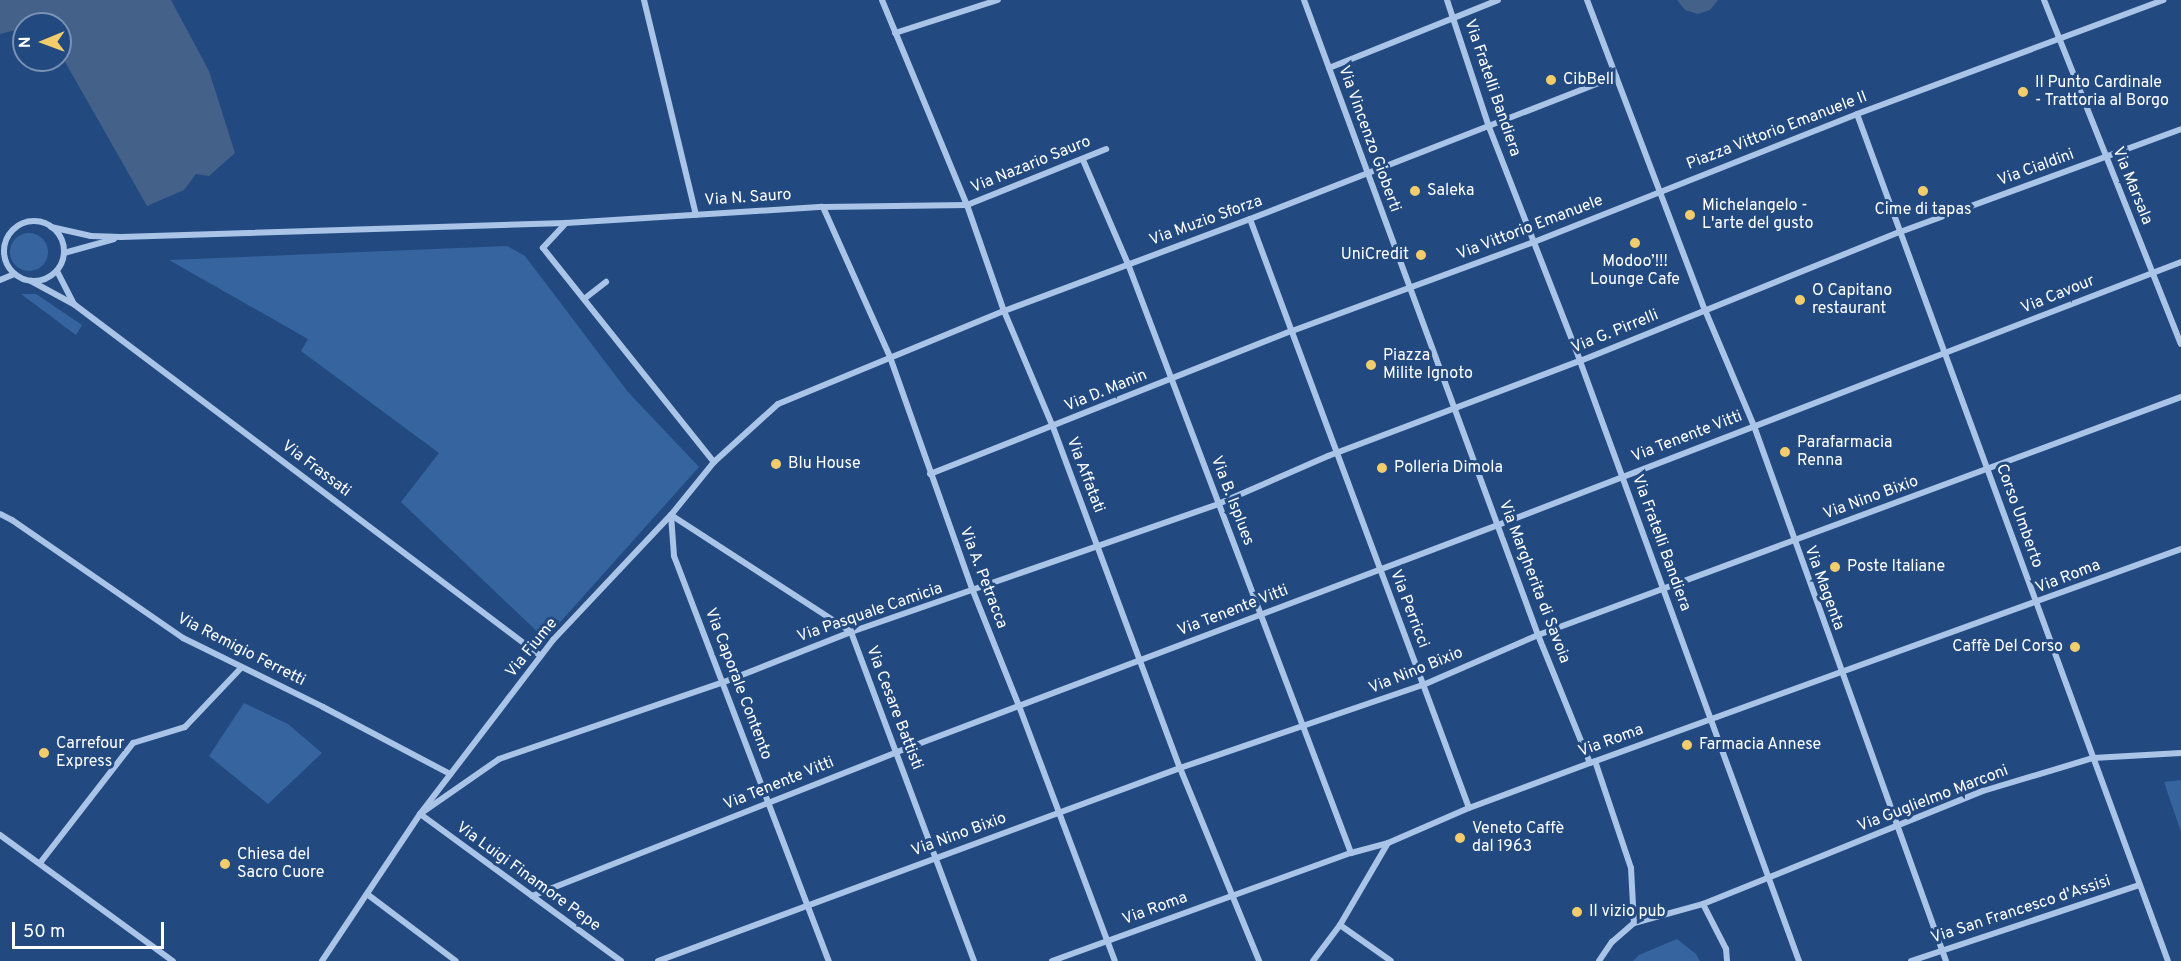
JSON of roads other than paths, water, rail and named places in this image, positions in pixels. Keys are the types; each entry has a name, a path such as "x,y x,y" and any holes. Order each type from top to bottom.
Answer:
{"street":[{"path":"644,0 696,214"},
{"name":"Via Affatati","path":"882,0 967,206 1004,311 1053,427 1098,546 1139,662 1259,961"},
{"path":"895,33 998,0"},
{"name":"Via Vincenzo Gioberti","path":"1304,0 1410,288"},
{"name":"Via Fratelli Bandiera","path":"1447,0 1489,127 1580,361 1799,961"},
{"path":"1329,68 1453,16 1498,0"},
{"path":"1587,0 1660,192"},
{"path":"2044,0 2058,39"},
{"name":"Piazza Vittorio Emanuele II","path":"1660,192 1857,114 2163,0"},
{"name":"Via Marsala","path":"2058,39 2181,344"},
{"name":"Via Muzio Sforza","path":"805,392 1004,311 1250,219 1616,76"},
{"name":"Corso Umberto","path":"1857,114 2168,961"},
{"name":"Via Cialdini","path":"1900,232 2181,129"},
{"name":"Via Nazario Sauro","path":"967,206 1106,149"},
{"name":"Via B. Isplues","path":"1083,160 1128,264 1351,853"},
{"name":"Via Vittorio Emanuele","path":"1410,288 1660,192"},
{"name":"Via Magenta","path":"1660,192 1705,310 1754,426 1840,673 1946,961"},
{"name":"Via N. Sauro","path":"121,237 567,223 823,207 967,206"},
{"name":"Via A. Petracca","path":"823,207 890,357 973,591 1115,961"},
{"path":"1250,219 1338,453"},
{"path":"0,246 13,229 32,221 91,236 121,237"},
{"path":"567,223 543,248 714,462"},
{"path":"7,237 4,257 14,274 31,281 41,281 57,271 64,253 63,243 51,226"},
{"name":"Via G. Pirrelli","path":"1338,453 1580,361 1900,232"},
{"path":"64,253 121,237"},
{"name":"Via Cavour","path":"1945,355 2181,262"},
{"path":"57,271 75,305"},
{"path":"0,280 14,274"},
{"name":"Via Frassati","path":"31,281 75,305 541,656"},
{"path":"584,300 606,282"},
{"path":"1292,332 1410,288 1455,409"},
{"name":"Via D. Manin","path":"930,474 1292,332"},
{"name":"Via Tenente Vitti","path":"532,896 1019,706 1945,355"},
{"name":"Via Fiume","path":"322,961 420,814 541,656 671,516 714,462 778,404 805,392"},
{"name":"Via Nino Bixio","path":"658,961 1180,768 1303,728 1423,685 1538,635 2181,398"},
{"name":"Via Margherita di Savoia","path":"1455,409 1538,635 1593,762"},
{"name":"Via Pasquale Camicia","path":"420,814 499,759 724,682 851,632 1218,504 1338,453"},
{"name":"Via Perricci","path":"1338,453 1469,808"},
{"name":"Via Remigio Ferretti","path":"0,514 183,638 323,707 450,774"},
{"name":"Via Cesare Battisti","path":"671,516 851,632 974,961"},
{"name":"Via Caporale Contento","path":"671,516 674,556 829,961"},
{"name":"Via Roma","path":"1052,961 1351,853 1388,843 1469,808 1593,762 2181,549"},
{"path":"40,863 133,743 185,728 241,668"},
{"name":"Via Guglielmo Marconi","path":"1634,923 1703,904 1983,791 2093,758 2181,753"},
{"path":"1593,762 1631,868 1634,923 1612,942 1599,961"},
{"name":"Via Luigi Finamore Pepe","path":"420,814 621,961"},
{"path":"0,835 173,961"},
{"path":"1313,961 1340,925 1388,843"},
{"name":"Via San Francesco d'Assisi","path":"1911,961 2140,885"},
{"path":"367,894 456,961"},
{"path":"1703,904 1726,949 1727,961"},
{"path":"1340,925 1391,961"}],"place":[{"name":"CibBell","path":"1551,80"},
{"name":"Il Punto Cardinale - Trattoria al Borgo","path":"2023,92"},
{"name":"Saleka","path":"1415,191"},
{"name":"Cime di tapas","path":"1923,191"},
{"name":"Michelangelo - L'arte del gusto","path":"1690,215"},
{"name":"Modoo’!!! Lounge Cafe","path":"1635,243"},
{"name":"UniCredit","path":"1421,255"},
{"name":"O Capitano restaurant","path":"1800,300"},
{"name":"Piazza Milite Ignoto","path":"1371,365"},
{"name":"Parafarmacia Renna","path":"1785,452"},
{"name":"Blu House","path":"776,464"},
{"name":"Polleria Dimola","path":"1382,468"},
{"name":"Poste Italiane","path":"1835,567"},
{"name":"Caffè Del Corso","path":"2075,647"},
{"name":"Farmacia Annese","path":"1687,745"},
{"name":"Carrefour Express","path":"44,753"},
{"name":"Veneto Caffè dal 1963","path":"1460,838"},
{"name":"Chiesa del Sacro Cuore","path":"225,864"},
{"name":"Il vizio pub","path":"1577,912"}]}
